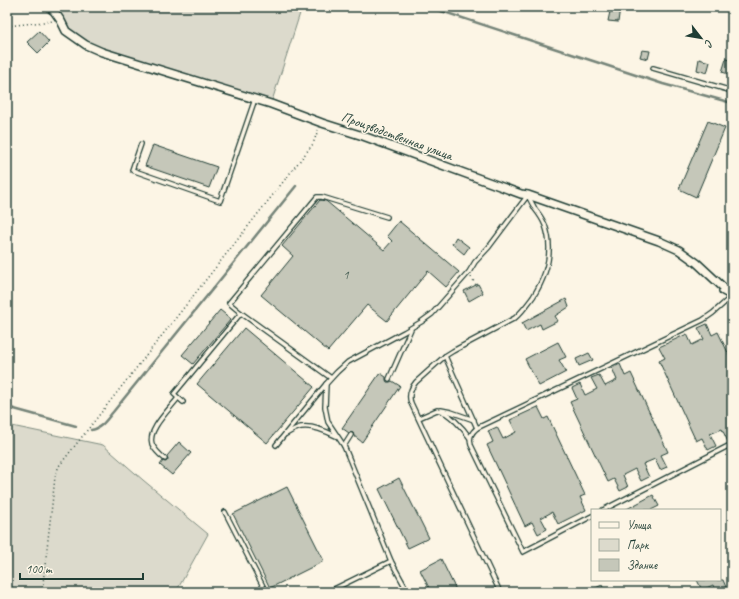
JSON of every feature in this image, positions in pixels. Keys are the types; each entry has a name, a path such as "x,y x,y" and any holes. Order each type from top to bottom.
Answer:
{"street":[{"name":"Производственная улица","path":"49,7 61,20 66,31 86,45 102,52 271,104 521,194 528,195 659,241 679,250 697,263 726,290 723,291 732,296"}],"lane":[{"path":"654,68 732,91"},
{"path":"142,144 132,170 220,201 255,99"},
{"path":"276,445 331,378 342,367 348,362 427,319 469,272 475,262 489,247 528,195 541,216 548,234 548,260 541,283 530,301 518,316 445,356 418,379 410,394 410,398 419,418 500,592"},
{"path":"331,378 229,303 317,197 322,196 387,217"},
{"path":"470,439 472,433 477,428 702,320 713,313 732,296"},
{"path":"182,402 174,394 242,314"},
{"path":"389,379 412,328"},
{"path":"445,356 477,428"},
{"path":"326,384 326,414 328,422 344,446 391,561 408,592"},
{"path":"165,459 154,449 151,437 156,426 178,398"},
{"path":"419,418 438,410 443,410 474,420"},
{"path":"438,410 456,422 466,432 523,552 591,517"},
{"path":"284,434 296,428 307,427 323,430 337,437"},
{"path":"344,446 351,435"},
{"path":"605,509 732,444"},
{"path":"226,512 266,592"},
{"path":"328,592 391,561"}],"path":[{"path":"7,26 61,20"},
{"path":"42,592 54,487 59,466 312,144 322,123"}],"green space":[{"path":"49,7 302,7 271,104 102,52 66,31"},
{"path":"7,425 103,445 208,534 176,592 7,592"}],"building":[{"path":"611,7 620,7 618,22 608,21"},
{"path":"39,31 49,42 38,53 27,42"},
{"path":"642,50 650,51 648,59 640,57"},
{"path":"699,59 710,62 707,73 697,70"},
{"path":"726,59 732,61 732,75 722,72"},
{"path":"708,121 725,128 696,197 679,189"},
{"path":"153,145 217,167 209,188 145,166"},
{"path":"320,200 326,201 384,250 392,241 387,236 399,221 459,272 446,287 428,271 387,321 367,305 328,351 261,295 293,256 282,246"},
{"path":"456,237 469,247 464,254 452,244"},
{"path":"478,284 483,293 469,301 464,291"},
{"path":"566,299 569,307 555,316 558,321 542,329 540,324 526,331 522,323"},
{"path":"220,310 231,319 193,364 182,355"},
{"path":"707,324 712,335 718,332 732,361 732,441 728,442 722,429 710,434 716,446 708,450 702,438 696,441 659,361 665,358 659,347 687,334 692,345 704,339 698,328"},
{"path":"244,328 314,387 267,443 197,384"},
{"path":"558,342 566,357 559,360 566,372 539,386 525,359"},
{"path":"589,353 593,360 579,366 576,359"},
{"path":"620,364 625,376 631,373 668,452 661,455 667,467 660,470 655,459 643,464 649,477 641,481 635,469 623,475 628,487 620,491 614,479 608,482 570,402 577,399 572,388 580,384 585,395 597,389 591,378 599,375 605,386 617,380 612,368"},
{"path":"380,373 386,377 387,382 392,381 400,386 362,442 354,436 353,433 349,433 342,428"},
{"path":"538,407 544,419 548,417 585,495 580,497 586,510 558,524 552,512 541,518 547,529 538,534 532,522 525,526 487,445 493,442 488,431 497,427 503,439 516,432 510,420"},
{"path":"179,442 191,453 172,475 160,465 163,461 167,461 167,456"},
{"path":"399,478 429,538 408,548 379,489"},
{"path":"287,487 324,561 270,588 233,514"},
{"path":"653,495 659,506 653,509 627,509"},
{"path":"441,559 457,592 431,592 420,570"},
{"path":"723,580 726,587 716,592 713,585 702,590 698,581"},
{"path":"602,585 605,592 587,592"}],"waterway":[{"path":"429,7 663,84 732,103"},
{"path":"91,430 98,428 106,421 296,186"},
{"path":"7,407 76,426"}]}
